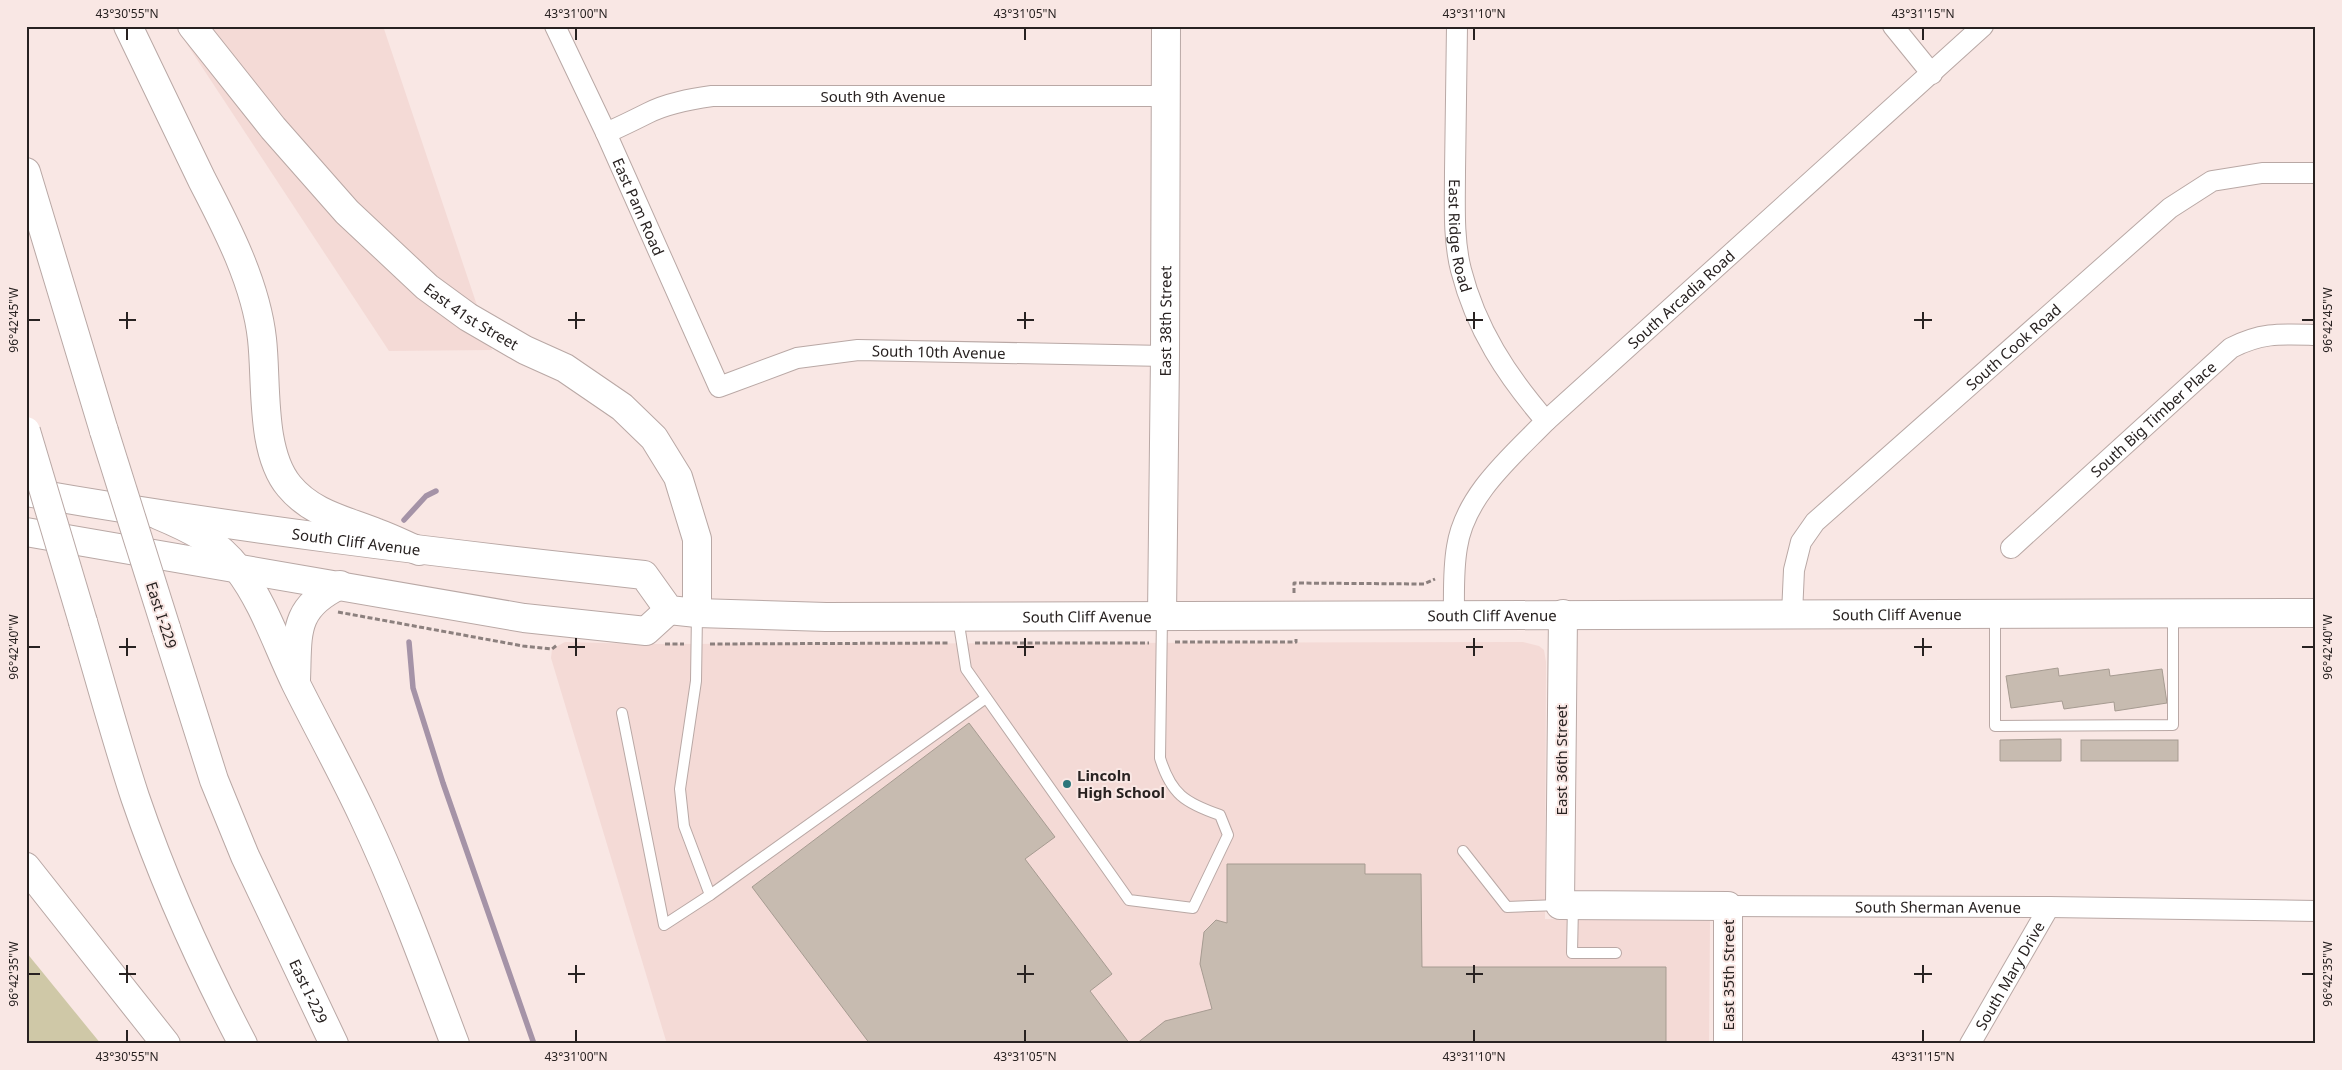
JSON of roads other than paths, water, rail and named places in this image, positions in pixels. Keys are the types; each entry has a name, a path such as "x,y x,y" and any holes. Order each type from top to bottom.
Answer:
{"main road":[{"path":"128,26 231,236 245,274 262,336 270,439 276,464 281,474 295,493 324,514 377,533 419,551"},
{"name":"East 41st Street","path":"192,26 273,128 340,205 427,287 468,317 525,350 565,368 622,407 654,438 678,477 697,539 697,613"},
{"name":"East 38th Street","path":"1161,629 1165,356 1166,26"},
{"name":"East I-229","path":"26,172 104,432 214,780 245,856 334,1044"},
{"path":"26,431 135,796 160,866 189,936 243,1044"},
{"name":"South Cliff Avenue","path":"26,492 158,514 419,551 644,575 669,610 697,613 826,617 958,616 1161,629 1454,616 1563,614 2316,613"},
{"path":"158,514 204,536 217,546 238,568 256,598 296,684 364,817 418,945 455,1044"},
{"path":"26,532 524,618 646,631 669,610"},
{"path":"296,684 298,637 302,618 313,602 322,594 340,585"},
{"name":"East 36th Street","path":"1563,614 1567,905"},
{"path":"26,867 166,1044"},
{"name":"South Sherman Avenue","path":"1567,905 1728,906"},
{"name":"East 35th Street","path":"1728,906 1728,1044"}],"street":[{"name":"East Pam Road","path":"555,26 606,133 719,387"},
{"name":"East Ridge Road","path":"1457,26 1455,223 1460,269 1476,315 1493,349 1516,387 1546,421"},
{"path":"1894,26 1932,74"},
{"name":"South Arcadia Road","path":"1454,616 1457,545 1472,506 1489,480 1546,421 1983,26"},
{"name":"South 9th Avenue","path":"606,133 635,121 648,112 687,99 712,96 1166,96"},
{"name":"South Cook Road","path":"1792,614 1794,570 1801,542 1816,522 2170,208 2212,182 2262,174 2316,173"},
{"name":"South Big Timber Place","path":"2011,548 2231,348 2251,338 2276,334 2316,335"},
{"name":"South 10th Avenue","path":"719,387 797,358 858,350 1165,356"},
{"name":"South Sherman Avenue","path":"1728,906 2049,907 2316,911"},
{"name":"South Mary Drive","path":"1970,1044 2049,907"}],"lane":[{"path":"697,613 696,681 680,789 684,826 710,895"},
{"path":"1994,614 1994,726 2004,726 2173,725 2173,613"},
{"path":"958,616 966,669 1129,900 1193,908 1228,835 1220,815 1194,806 1166,780 1160,758 1161,629"},
{"path":"622,713 664,924 710,895 986,698"},
{"path":"1462,851 1508,907 1567,905 1572,954 1616,953"}],"waterway":[{"path":"404,520 426,496 436,491"},
{"path":"409,642 413,688 443,783 534,1044"}],"place":[{"name":"Lincoln High School","path":"1067,784"}]}
